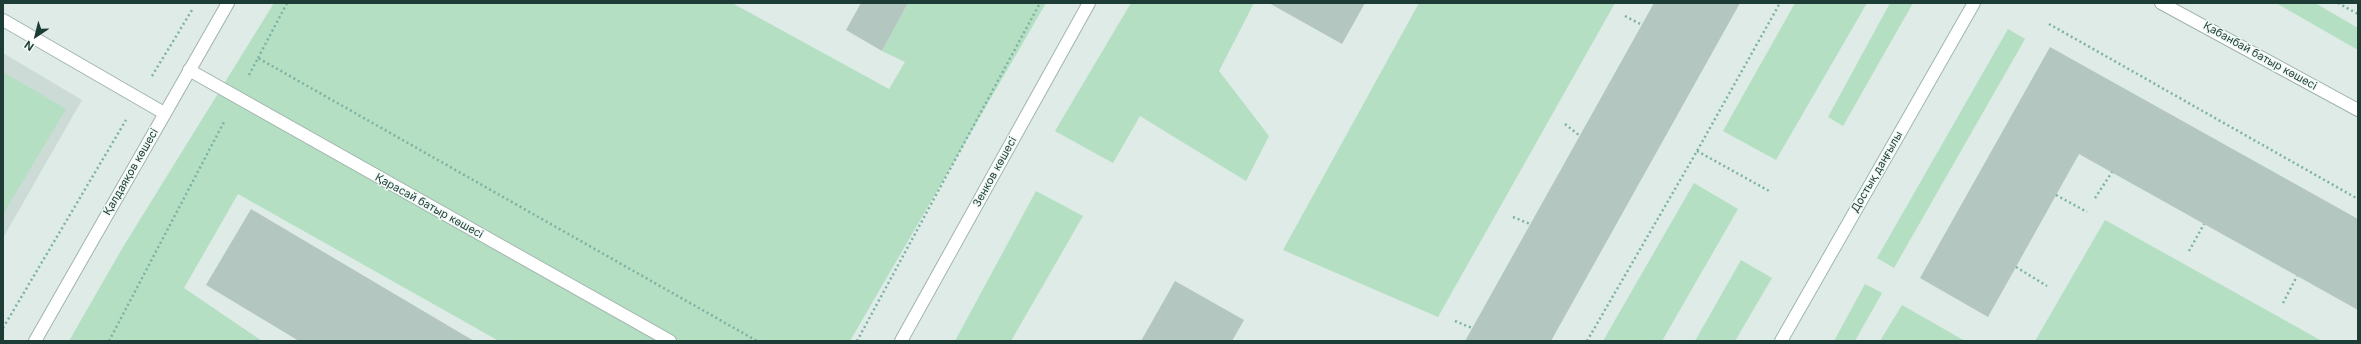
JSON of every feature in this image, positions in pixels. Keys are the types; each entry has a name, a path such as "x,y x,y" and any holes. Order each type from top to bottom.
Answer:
{"street":[{"name":"Қалдаяқов көшесі","path":"35,341 228,3"},
{"name":"Зенков көшесі","path":"901,341 1089,3"},
{"name":"Достық даңғылы","path":"1780,341 1974,3"},
{"name":"Қабанбай батыр көшесі","path":"2161,3 2358,110"},
{"path":"3,20 164,113"},
{"name":"Қарасай батыр көшесі","path":"189,70 670,341"}],"path":[{"path":"3,328 196,3"},
{"path":"251,71 287,3"},
{"path":"857,341 1040,3"},
{"path":"1587,341 1697,151 1780,3"},
{"path":"2338,3 2358,14"},
{"path":"1625,16 1642,25"},
{"path":"2049,24 2358,199"},
{"path":"258,58 757,341"},
{"path":"109,341 223,124"},
{"path":"1565,124 1580,136"},
{"path":"1697,151 1771,192"},
{"path":"2095,198 2112,172"},
{"path":"2056,196 2087,212"},
{"path":"1513,217 1530,224"},
{"path":"2189,250 2204,224"},
{"path":"2016,267 2046,286"},
{"path":"2283,303 2297,276"},
{"path":"1455,321 1472,328"}],"shaded area":[{"path":"3,53 82,100 3,238"}],"green space":[{"path":"274,3 732,3 889,89 905,62 882,51 908,3 1046,3 850,341 499,341 238,194 184,288 262,341 69,341 123,247"},
{"path":"1131,3 1254,3 1219,71 1269,136 1246,181 1140,116 1113,163 1055,131"},
{"path":"1419,3 1615,3 1438,317 1283,250"},
{"path":"1795,3 1867,3 1776,160 1723,131"},
{"path":"1890,3 1913,3 1843,126 1828,117"},
{"path":"2276,3 2315,3 2358,28 2358,50"},
{"path":"2008,29 2025,39 1894,268 1877,258"},
{"path":"3,72 66,109 3,214"},
{"path":"1694,183 1738,209 1662,341 1603,341"},
{"path":"1036,191 1083,216 1011,341 955,341"},
{"path":"2105,220 2322,341 2035,341"},
{"path":"1741,260 1772,278 1735,341 1695,341"},
{"path":"1865,284 1882,293 1855,341 1834,341"},
{"path":"1902,305 1965,341 1880,341"}],"building":[{"path":"861,3 908,3 882,51 846,30"},
{"path":"1269,3 1365,3 1342,44"},
{"path":"1654,3 1740,3 1551,341 1465,341"},
{"path":"2050,47 2358,219 2358,310 2079,154 1988,317 1920,278"},
{"path":"251,209 474,341 299,341 206,285"},
{"path":"1175,281 1244,320 1232,341 1141,341"}]}
